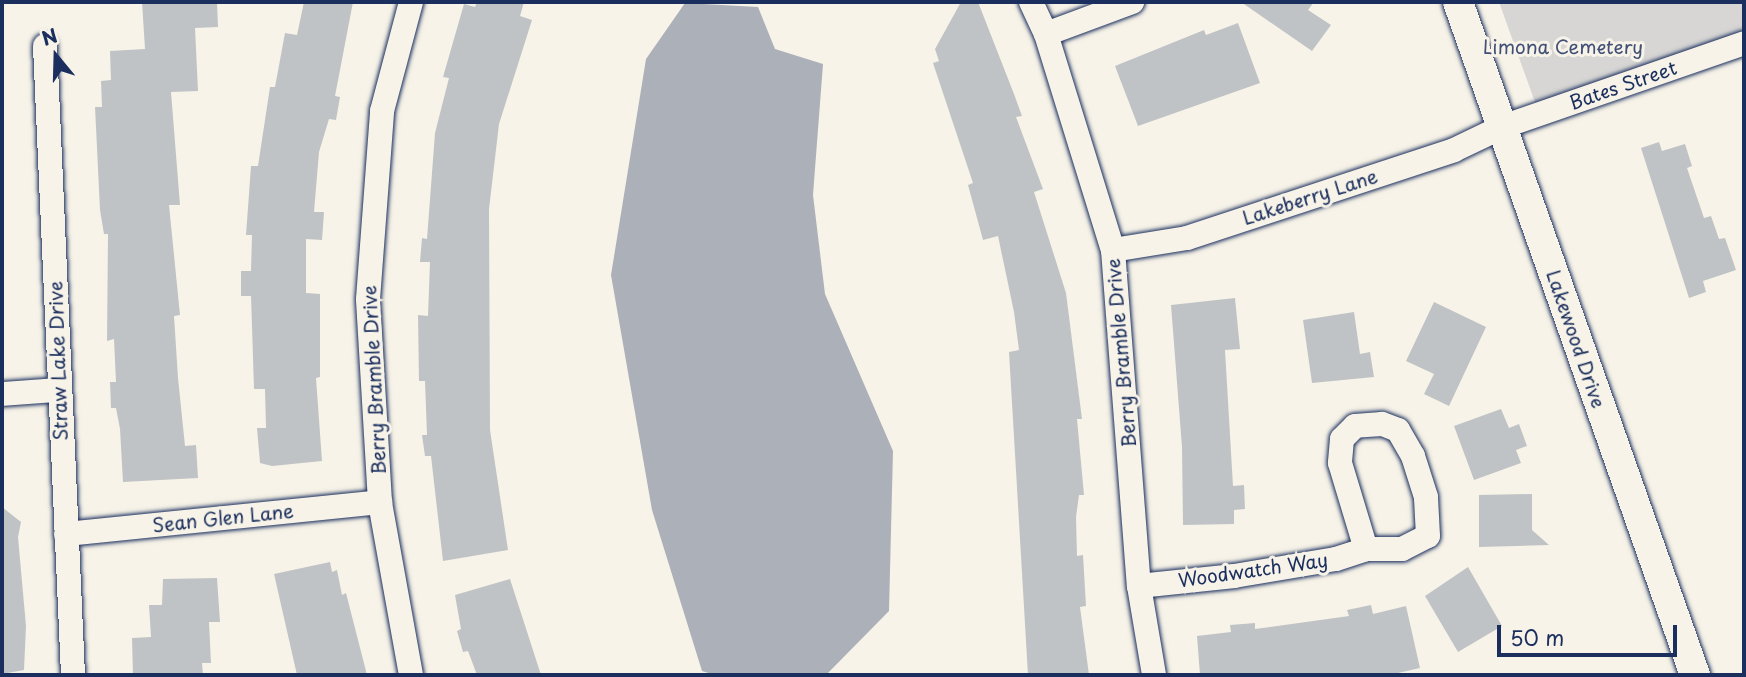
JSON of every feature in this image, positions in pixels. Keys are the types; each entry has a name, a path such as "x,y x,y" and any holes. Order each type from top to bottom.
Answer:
{"street":[{"name":"Berry Bramble Drive","path":"411,2 382,111 368,299 380,502 411,675"},
{"name":"Berry Bramble Drive","path":"1031,2 1046,34 1113,250 1139,586 1154,675"},
{"path":"1046,34 1132,2"},
{"name":"Lakewood Drive","path":"1458,2 1695,675"},
{"name":"Bates Street","path":"1502,127 1744,43"},
{"name":"Straw Lake Drive","path":"45,46 57,390 73,675"},
{"name":"Lakeberry Lane","path":"1113,250 1186,238 1454,150 1502,127"},
{"path":"2,394 57,390"},
{"name":"Woodwatch Way","path":"1139,586 1234,576 1336,559 1366,549 1402,549 1428,536 1426,497 1413,456 1398,430 1382,424 1355,426 1342,439 1340,463 1366,549"},
{"name":"Sean Glen Lane","path":"66,534 380,502"}],"green space":[{"name":"Limona Cemetery","path":"1499,2 1744,2 1744,32 1536,105"}],"shaded area":[{"path":"685,3 758,7 775,49 823,64 813,195 825,294 893,451 889,611 826,675 715,675 702,671 652,510 611,275 646,59"}],"building":[{"path":"142,2 217,2 218,27 195,28 198,91 171,92 180,205 169,205 180,315 174,316 178,378 185,446 196,445 198,478 123,482 120,429 116,408 111,408 110,382 116,382 114,339 107,341 108,234 104,234 100,210 95,107 102,107 101,81 111,80 110,51 145,49"},
{"path":"304,2 353,2 335,96 340,97 336,120 329,119 319,152 314,212 324,212 322,240 306,239 306,293 320,294 320,377 316,378 322,461 272,466 260,463 257,428 266,428 265,389 254,389 251,296 241,296 241,271 251,271 252,235 246,235 251,166 258,166 270,87 275,87 285,33 297,35"},
{"path":"477,2 524,2 520,16 532,20 499,124 489,209 490,430 508,550 443,561 431,456 425,456 422,435 427,435 425,381 419,381 418,315 428,316 430,262 420,262 422,238 427,239 435,133 449,78 443,77 464,4 475,7"},
{"path":"961,2 978,2 1022,116 1016,117 1043,189 1034,192 1066,293 1082,419 1077,419 1084,495 1079,495 1076,517 1077,556 1083,555 1086,606 1080,607 1089,675 1028,675 1009,352 1019,350 1014,312 998,236 983,240 968,185 973,183 933,63 939,61 935,49"},
{"path":"1241,2 1314,2 1308,10 1331,25 1312,51"},
{"path":"1238,23 1260,83 1138,126 1115,66 1204,30 1206,35"},
{"path":"1659,142 1662,151 1685,144 1692,166 1687,168 1704,218 1711,216 1719,239 1725,238 1736,270 1703,281 1706,292 1689,298 1641,148"},
{"path":"1235,298 1240,349 1225,350 1233,486 1244,485 1245,509 1234,510 1234,524 1183,525 1182,447 1171,305"},
{"path":"1434,302 1486,327 1449,406 1424,394 1434,374 1406,361"},
{"path":"1354,312 1360,354 1370,352 1374,377 1312,383 1303,320"},
{"path":"1501,409 1509,428 1519,424 1527,446 1516,450 1521,463 1474,480 1454,426"},
{"path":"1532,494 1532,530 1549,545 1479,547 1479,495"},
{"path":"2,507 21,522 18,537 26,626 24,670 2,674"},
{"path":"330,562 332,572 337,570 342,595 346,593 367,675 297,675 274,574"},
{"path":"1468,567 1502,626 1458,652 1425,596"},
{"path":"217,578 220,622 209,622 211,663 202,663 203,675 133,675 132,638 151,637 149,605 162,605 163,579"},
{"path":"510,579 541,675 477,675 468,651 463,652 457,631 461,629 455,595"},
{"path":"1371,605 1373,614 1406,606 1420,668 1389,675 1200,675 1197,636 1231,632 1230,625 1255,623 1255,629 1349,616 1347,610"}]}
